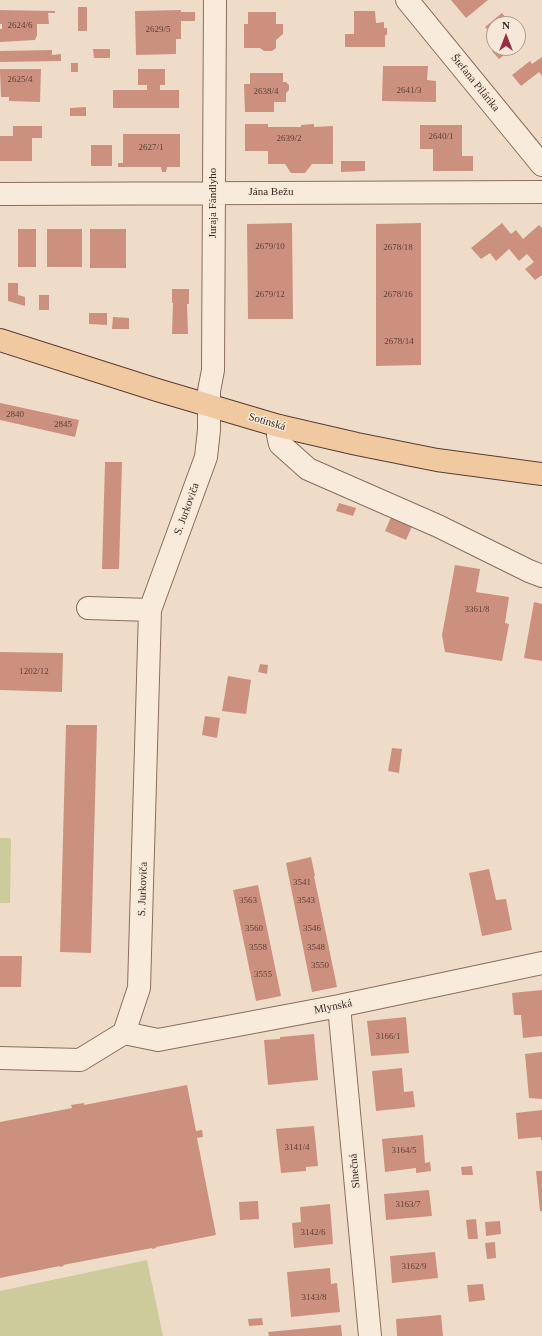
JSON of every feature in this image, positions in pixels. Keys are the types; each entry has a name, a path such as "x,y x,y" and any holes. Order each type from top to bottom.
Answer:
{"main road":[{"name":"Sotinská","path":"0,340 157,390 279,426 437,460 542,474"}],"street":[{"name":"Juraja Fándlyho","path":"209,406 209,391 212,370 215,0"},
{"name":"Štefana Pilárika","path":"407,0 542,166"},
{"name":"Jána Bežu","path":"0,194 213,192 542,192"},
{"name":"S. Jurkoviča","path":"124,1033 140,988 150,610 206,457 209,430 209,406"},
{"path":"279,426 278,434 280,444 308,469 438,526 542,576"},
{"path":"88,608 150,610"},
{"name":"Mlynská","path":"124,1033 158,1040 339,1006 542,963"},
{"name":"Slnečná","path":"339,1006 370,1336"},
{"path":"0,1058 80,1060 124,1033"}],"shaded area":[{"path":"0,838 11,838 10,903 0,903"},
{"path":"147,1260 163,1336 0,1336 0,1291"}],"building":[{"path":"451,0 488,0 466,18"},
{"path":"78,7 87,7 87,31 78,31"},
{"path":"0,10 55,11 55,13 48,13 49,24 37,24 37,35 35,40 0,42 0,29 2,29 2,24 0,24"},
{"path":"181,10 181,12 195,12 195,21 181,21 181,39 176,39 176,54 136,55 135,11"},
{"path":"354,11 375,11 376,23 384,22 384,28 387,28 387,35 385,35 385,47 345,47 345,34 354,34"},
{"path":"248,12 276,12 276,24 283,24 283,34 276,40 276,48 272,51 264,51 260,48 244,48 244,24 248,24"},
{"path":"93,49 110,49 110,58 94,58"},
{"path":"52,50 52,55 61,54 61,61 0,62 0,51"},
{"path":"542,57 542,76 539,72 521,86 512,75 530,61 532,64"},
{"path":"71,63 78,63 78,72 71,72"},
{"path":"383,66 428,66 427,80 436,81 436,102 382,101"},
{"path":"0,69 41,69 40,102 9,101 9,97 1,97"},
{"path":"138,69 165,69 165,85 160,85 160,90 179,90 179,108 113,108 113,90 147,90 147,85 138,85"},
{"path":"250,73 283,73 283,82 286,82 289,85 289,90 286,93 286,102 274,102 274,112 245,112 244,84 250,84"},
{"path":"86,107 86,116 70,116 70,108"},
{"path":"245,124 268,124 268,127 301,127 301,125 314,124 314,127 333,126 333,164 312,164 305,173 291,173 285,164 268,164 268,151 245,151"},
{"path":"420,125 462,125 462,156 473,156 473,171 433,171 433,149 420,149"},
{"path":"13,126 42,126 42,138 32,138 32,161 0,161 0,136 13,136"},
{"path":"123,134 180,134 180,167 167,167 166,172 162,172 161,167 118,167 118,163 123,163"},
{"path":"91,145 112,145 112,166 91,166"},
{"path":"341,161 365,161 365,171 341,172"},
{"path":"292,223 293,319 248,319 247,224"},
{"path":"421,223 421,365 376,366 376,224"},
{"path":"502,223 511,234 516,230 523,239 539,225 542,228 542,275 535,280 525,269 534,262 527,254 519,261 509,249 496,261 490,253 481,259 471,248"},
{"path":"18,229 36,229 36,267 18,267"},
{"path":"47,229 82,229 82,267 47,267"},
{"path":"90,229 126,229 126,268 90,268"},
{"path":"8,283 18,283 18,295 25,297 25,306 8,301"},
{"path":"172,289 189,289 189,304 187,304 188,334 172,334"},
{"path":"39,295 49,295 49,310 39,310"},
{"path":"89,313 107,313 107,325 89,324"},
{"path":"113,317 129,318 129,329 112,329"},
{"path":"0,403 79,420 75,437 0,420"},
{"path":"105,462 122,462 119,569 102,569"},
{"path":"339,503 356,508 353,516 336,511"},
{"path":"392,515 413,524 406,540 385,531"},
{"path":"455,565 480,569 476,592 509,597 505,623 509,624 502,661 445,652 442,635"},
{"path":"534,602 542,604 542,661 524,658"},
{"path":"0,652 63,653 62,692 0,690"},
{"path":"260,664 268,665 267,674 258,672"},
{"path":"228,676 251,680 246,714 222,711"},
{"path":"205,716 220,718 217,738 202,735"},
{"path":"66,725 97,725 91,953 60,952"},
{"path":"392,748 402,749 399,773 388,771"},
{"path":"311,857 337,987 312,992 286,863"},
{"path":"489,869 496,900 506,899 512,930 482,936 469,873"},
{"path":"258,885 281,996 256,1001 233,890"},
{"path":"0,956 22,956 21,987 0,987"},
{"path":"542,990 542,1036 523,1038 521,1015 514,1015 512,993"},
{"path":"406,1017 409,1053 371,1056 367,1021"},
{"path":"314,1034 318,1080 268,1085 264,1040"},
{"path":"542,1052 542,1099 529,1098 525,1054"},
{"path":"402,1068 404,1092 413,1091 415,1107 376,1111 372,1071"},
{"path":"187,1085 196,1131 202,1130 203,1137 197,1138 216,1235 152,1249 0,1278 0,1122 72,1108 71,1105 84,1103 84,1105"},
{"path":"542,1110 542,1140 541,1137 518,1139 516,1113"},
{"path":"314,1126 318,1166 306,1167 306,1171 281,1173 276,1129"},
{"path":"423,1135 425,1163 430,1162 431,1171 416,1173 416,1168 385,1172 382,1139"},
{"path":"472,1166 473,1175 462,1175 461,1167"},
{"path":"536,1171 542,1171 542,1211 540,1211"},
{"path":"429,1190 432,1216 386,1220 384,1194"},
{"path":"258,1201 259,1219 240,1220 239,1202"},
{"path":"330,1204 333,1244 294,1248 292,1223 301,1222 300,1207"},
{"path":"476,1219 478,1239 468,1239 466,1220"},
{"path":"500,1221 501,1234 486,1236 485,1222"},
{"path":"495,1242 496,1258 487,1259 485,1243"},
{"path":"435,1252 438,1278 392,1283 390,1256"},
{"path":"330,1268 331,1284 337,1283 340,1312 291,1317 287,1272"},
{"path":"483,1284 485,1300 469,1302 467,1285"},
{"path":"441,1315 443,1336 397,1336 396,1319"},
{"path":"262,1318 263,1325 249,1326 248,1319"},
{"path":"341,1325 342,1336 269,1336 268,1332"}]}
